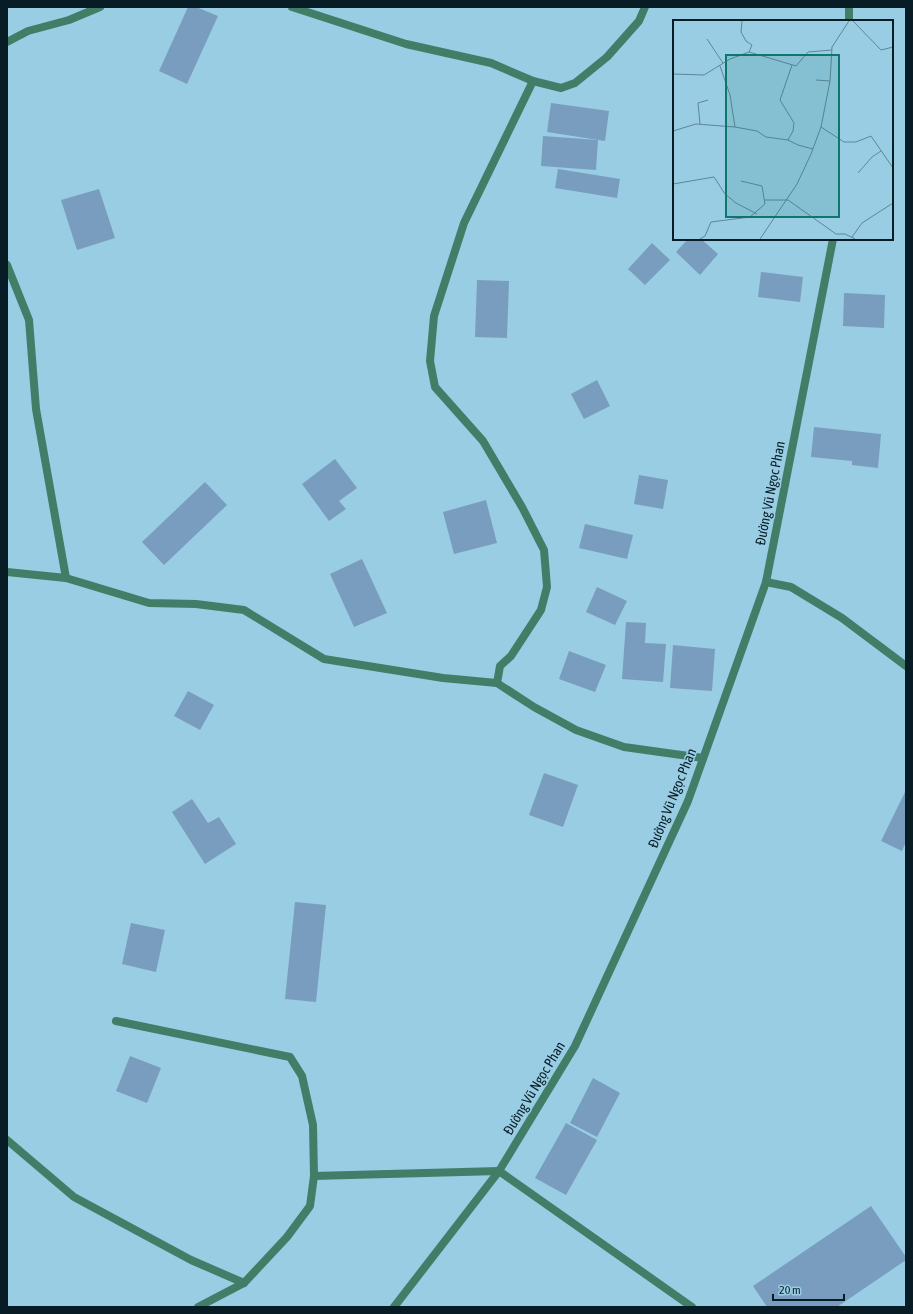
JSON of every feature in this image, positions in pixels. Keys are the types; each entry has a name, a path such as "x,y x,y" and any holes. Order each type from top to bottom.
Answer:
{"street":[{"path":"7,42 28,32 69,20 100,7"},
{"path":"292,7 406,44 491,63 533,81 561,88 575,83 607,57 639,21 645,7"},
{"path":"848,20 849,7"},
{"path":"498,683 500,666 511,656 540,610 547,588 544,550 522,507 483,442 435,387 430,361 434,316 464,223 533,81"},
{"name":"Đường Vũ Ngọc Phan","path":"394,1307 499,1171 575,1046 688,801 766,582 833,240"},
{"path":"7,265 30,320 36,409 66,578"},
{"path":"7,572 66,578 149,603 196,604 244,610 324,658 443,678 498,683 534,707 576,730 624,747 703,758"},
{"path":"766,582 791,588 842,618 906,666"},
{"path":"116,1021 290,1058 302,1076 313,1125 314,1176 310,1206 287,1237 244,1283 198,1307"},
{"path":"7,1140 74,1197 191,1260 244,1283"},
{"path":"314,1176 499,1171 692,1307"}],"building":[{"path":"188,7 196,7 218,16 187,84 159,71"},
{"path":"551,103 609,111 605,141 547,132"},
{"path":"543,136 598,140 596,170 541,166"},
{"path":"558,169 620,179 617,198 555,188"},
{"path":"99,189 115,238 77,250 61,200"},
{"path":"687,240 702,240 718,254 700,275 676,252"},
{"path":"652,243 670,260 645,285 628,269"},
{"path":"761,272 803,277 800,302 758,297"},
{"path":"477,280 509,281 507,338 475,337"},
{"path":"844,293 885,295 884,328 843,326"},
{"path":"597,380 610,406 584,419 571,394"},
{"path":"814,427 881,434 878,468 852,465 852,461 811,457"},
{"path":"335,459 357,488 339,501 346,509 329,521 302,484"},
{"path":"639,475 668,480 663,509 634,504"},
{"path":"205,482 227,505 164,565 142,542"},
{"path":"486,500 497,543 454,554 443,512"},
{"path":"585,524 633,535 627,559 579,548"},
{"path":"362,559 387,613 354,627 330,574"},
{"path":"597,587 627,601 615,625 586,612"},
{"path":"626,622 646,623 645,643 666,644 663,682 622,679"},
{"path":"673,645 715,649 712,691 670,688"},
{"path":"569,651 606,665 595,692 559,679"},
{"path":"188,691 214,705 200,730 174,716"},
{"path":"544,773 578,785 563,827 529,815"},
{"path":"906,790 906,842 902,851 881,841"},
{"path":"192,799 208,823 219,817 236,844 205,864 172,812"},
{"path":"295,902 326,905 316,1002 285,999"},
{"path":"131,923 165,930 156,972 122,964"},
{"path":"130,1056 161,1068 147,1103 116,1091"},
{"path":"593,1078 620,1093 597,1137 570,1123"},
{"path":"566,1123 597,1140 566,1195 535,1178"},
{"path":"871,1206 906,1257 906,1260 837,1307 767,1307 753,1286"}]}
